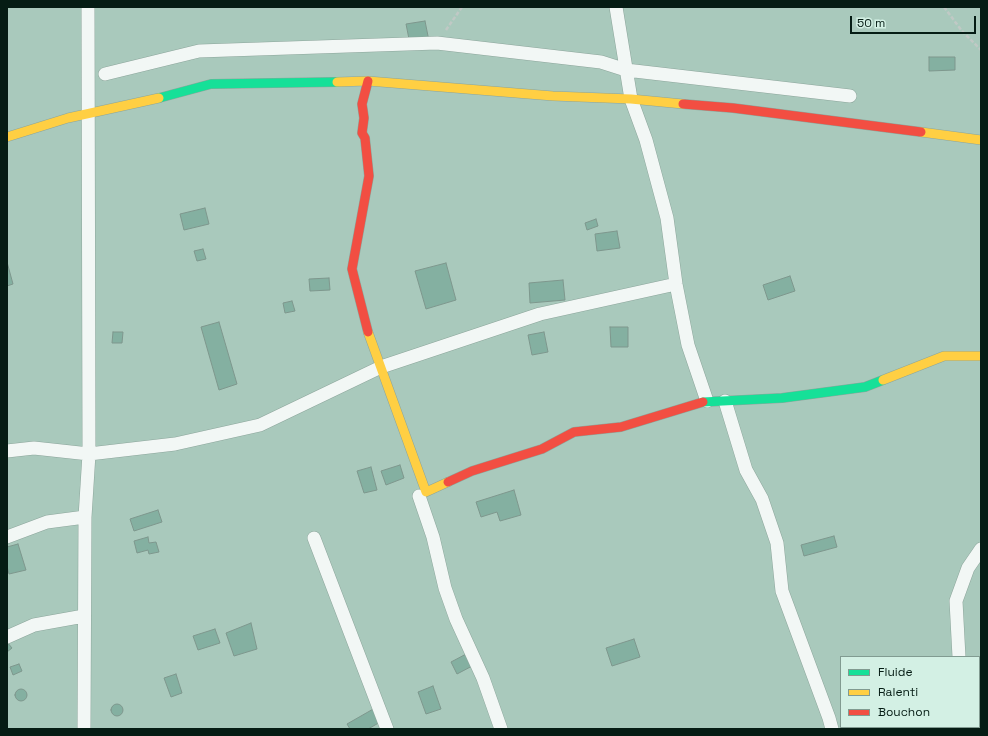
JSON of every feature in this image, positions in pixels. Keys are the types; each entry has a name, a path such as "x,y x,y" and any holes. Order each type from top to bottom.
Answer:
{"street":[{"path":"84,729 84,516 89,454 87,114 88,7"},
{"path":"616,7 631,99 646,140 667,218 676,284 688,345 707,401"},
{"path":"105,74 198,51 437,43 601,62 626,70 850,96"},
{"path":"368,81 362,104 364,118 362,134 365,138 369,176 361,213 352,269 370,339 426,492 472,471 542,449 558,439 574,432 621,427 707,401 782,398 864,387 944,356 981,356"},
{"path":"7,137 68,118 210,84 368,81 553,96 631,99 741,109 981,140"},
{"path":"7,450 34,448 89,454 175,444 260,425 380,366 540,314 676,284"},
{"path":"726,401 746,470 762,499 778,543 782,591 830,718 832,729"},
{"path":"419,496 433,537 445,588 456,619 485,684 502,729"},
{"path":"7,537 47,522 84,516"},
{"path":"314,538 387,729"},
{"path":"958,656 956,600 968,568 981,549"},
{"path":"7,637 34,625 84,616"}],"path":[{"path":"437,43 462,7"},
{"path":"944,7 962,31 981,50"}],"building":[{"path":"425,21 429,41 410,44 406,24"},
{"path":"929,57 955,57 955,70 929,71"},
{"path":"205,208 209,224 184,230 180,214"},
{"path":"596,219 598,226 587,230 585,223"},
{"path":"617,231 620,248 597,251 595,234"},
{"path":"203,249 206,259 197,261 194,251"},
{"path":"7,262 13,284 7,286"},
{"path":"446,263 456,300 426,309 415,271"},
{"path":"790,276 795,291 768,300 763,285"},
{"path":"329,278 330,290 310,291 309,279"},
{"path":"563,280 565,300 530,303 529,283"},
{"path":"292,301 295,311 285,313 283,303"},
{"path":"219,322 237,384 219,390 201,327"},
{"path":"610,327 628,327 628,347 611,347"},
{"path":"113,332 123,332 122,343 112,343"},
{"path":"544,332 548,352 532,355 528,335"},
{"path":"400,465 404,478 386,485 381,471"},
{"path":"371,467 377,490 364,493 357,471"},
{"path":"514,490 521,515 500,521 497,512 481,517 476,502"},
{"path":"158,510 162,522 134,531 130,519"},
{"path":"834,536 837,547 804,556 801,545"},
{"path":"148,537 149,543 156,542 159,552 149,554 148,550 137,553 134,541"},
{"path":"18,544 26,570 9,574 7,566 7,547"},
{"path":"251,623 257,649 234,656 226,633"},
{"path":"215,629 220,643 198,650 193,636"},
{"path":"634,639 640,657 612,666 606,648"},
{"path":"7,642 12,648 7,652"},
{"path":"470,652 476,664 457,674 451,662"},
{"path":"19,664 22,671 13,675 10,667"},
{"path":"176,674 182,693 171,697 164,678"},
{"path":"433,686 441,709 426,714 418,692"},
{"path":"19,689 23,689 27,695 23,701 19,701 15,697 15,693"},
{"path":"115,704 119,704 123,710 119,716 115,716 111,712 111,708"},
{"path":"375,708 382,721 368,729 350,729 347,724"}],"traffic: fast":[{"path":"159,98 211,84 337,82"},
{"path":"703,402 782,398 865,387 883,380"}],"traffic: slow":[{"path":"337,82 368,81 553,96 631,99 683,104"},
{"path":"7,137 68,118 159,98"},
{"path":"921,132 981,140"},
{"path":"368,332 426,492 448,482"},
{"path":"883,380 944,356 981,356"}],"traffic: jam":[{"path":"368,81 362,104 364,118 362,133 365,138 369,176 352,269 368,332"},
{"path":"683,104 733,108 921,132"},
{"path":"448,482 472,471 542,449 574,432 621,427 703,402"}]}
